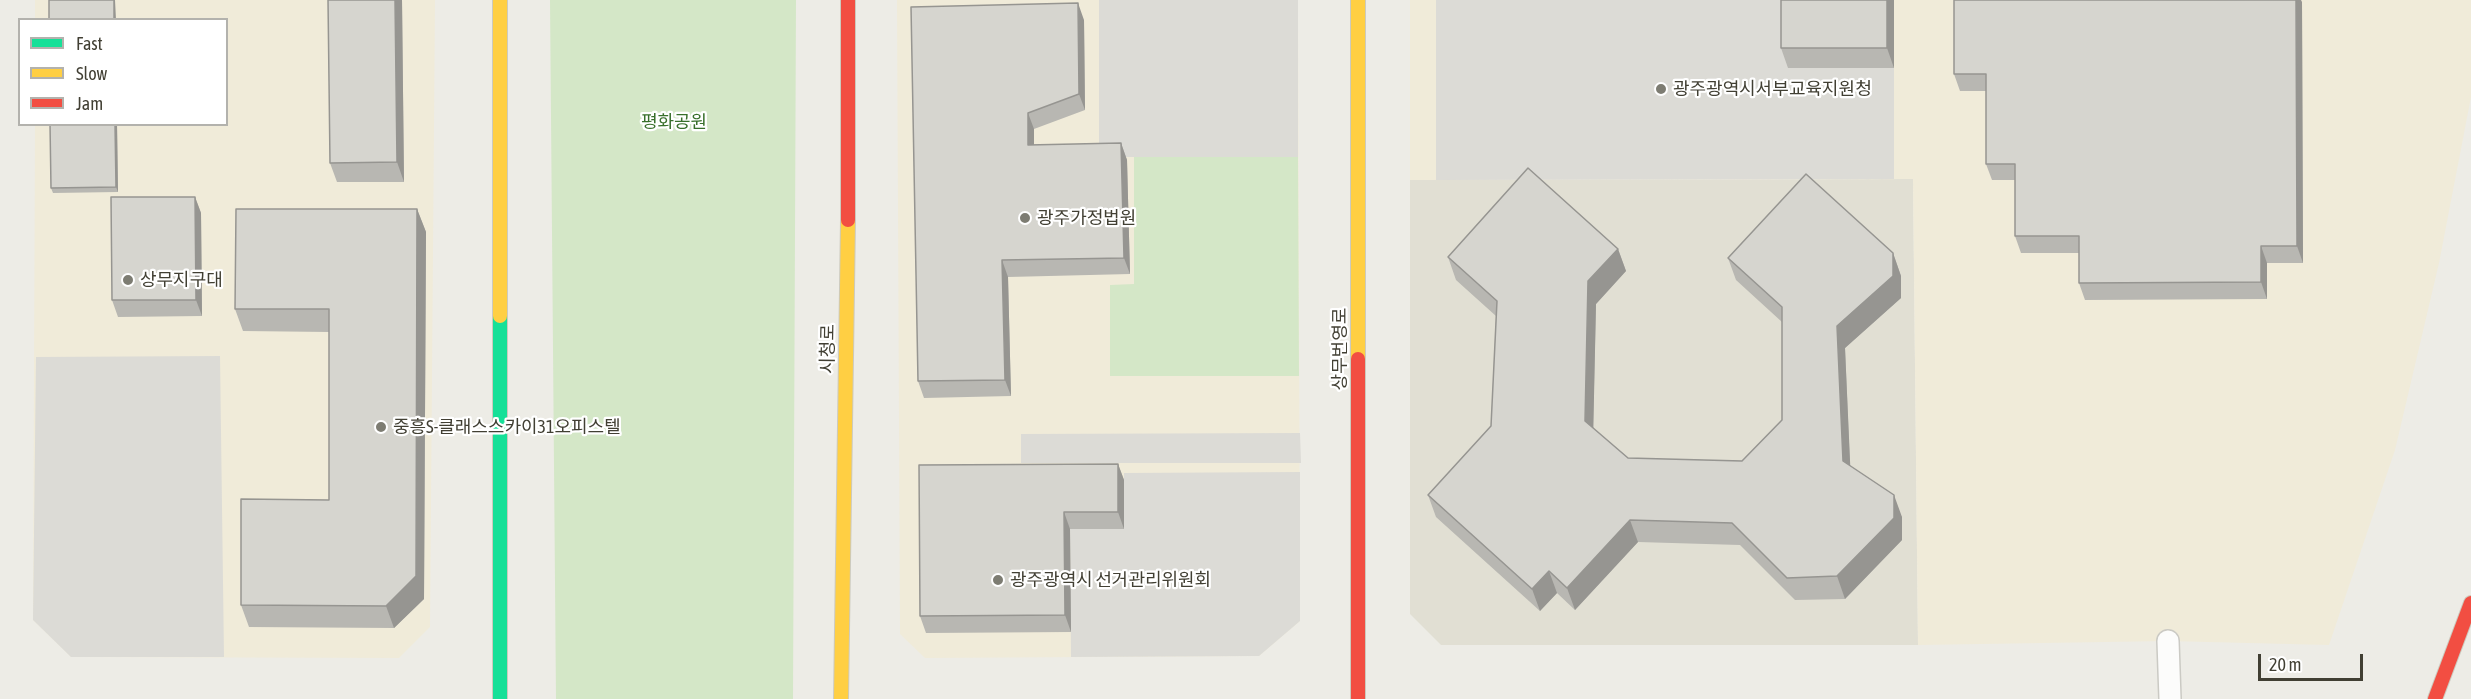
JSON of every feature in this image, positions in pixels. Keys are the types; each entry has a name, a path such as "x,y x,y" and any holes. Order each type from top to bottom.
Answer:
{"street":[{"path":"500,0 500,699"},
{"name":"시청로","path":"841,699 850,45 848,0"},
{"name":"상무번영로","path":"1358,0 1358,699"},
{"path":"2435,699 2471,603"}],"lane":[{"path":"2168,641 2170,699"}],"shaded area":[{"path":"35,0 435,0 430,627 399,658 71,657 33,620 35,126 228,126 228,18 35,18"},
{"path":"897,0 1298,0 1300,621 1259,656 925,658 900,634"},
{"path":"1099,0 1298,0 1298,157 1099,157"},
{"path":"1410,0 2471,0 2471,97 2439,263 2395,450 2329,645 2168,641 1918,645 1913,179 1410,180"},
{"name":"광주광역시서부교육지원청","path":"1436,0 1788,0 1788,68 1894,68 1894,179 1436,180"},
{"path":"1913,179 1918,645 1441,645 1410,614 1410,180"},
{"path":"220,356 224,657 71,657 33,620 36,357"},
{"path":"1300,433 1301,463 1021,463 1021,434"},
{"path":"1300,472 1300,621 1259,656 1071,657 1070,529 1124,529 1124,473"}],"green space":[{"name":"평화공원","path":"550,0 796,0 793,699 556,699"},
{"path":"1134,157 1298,157 1299,376 1110,376 1110,285 1134,284"}],"building":[{"path":"49,0 114,0 114,18 49,18"},
{"path":"328,0 395,0 397,162 330,163"},
{"path":"1781,0 1887,0 1887,48 1781,48"},
{"path":"1954,0 2296,0 2297,246 2261,246 2261,282 2079,283 2079,236 2015,236 2015,164 1986,164 1986,74 1954,74"},
{"name":"광주가정법원","path":"1078,3 1079,94 1028,113 1028,145 1121,143 1124,258 1002,260 1005,380 918,381 911,7"},
{"path":"50,126 115,126 116,187 51,188"},
{"path":"1528,168 1618,249 1588,281 1585,421 1628,458 1742,461 1782,420 1782,307 1728,258 1806,174 1893,253 1893,276 1837,326 1843,461 1894,495 1894,518 1837,576 1787,578 1732,523 1630,520 1567,588 1549,571 1532,589 1428,495 1491,426 1497,301 1448,257"},
{"path":"111,197 195,197 196,300 112,300"},
{"name":"중흥S-클래스스카이31오피스텔","path":"236,209 417,209 416,576 386,606 241,605 241,499 329,500 329,309 235,309"},
{"name":"광주광역시 선거관리위원회","path":"1118,464 1118,512 1064,512 1065,615 920,616 919,465"}],"traffic: fast":[{"path":"500,316 500,699"}],"traffic: slow":[{"path":"500,0 500,316"},
{"path":"1358,0 1358,359"},
{"path":"841,699 848,220"}],"traffic: jam":[{"path":"848,0 848,220"},
{"path":"1358,359 1358,699"},
{"path":"2435,699 2471,603"}],"place":[{"name":"광주광역시서부교육지원청","path":"1661,89"},
{"name":"광주가정법원","path":"1025,218"},
{"name":"상무지구대","path":"128,280"},
{"name":"중흥S-클래스스카이31오피스텔","path":"381,427"},
{"name":"광주광역시 선거관리위원회","path":"998,580"}]}
